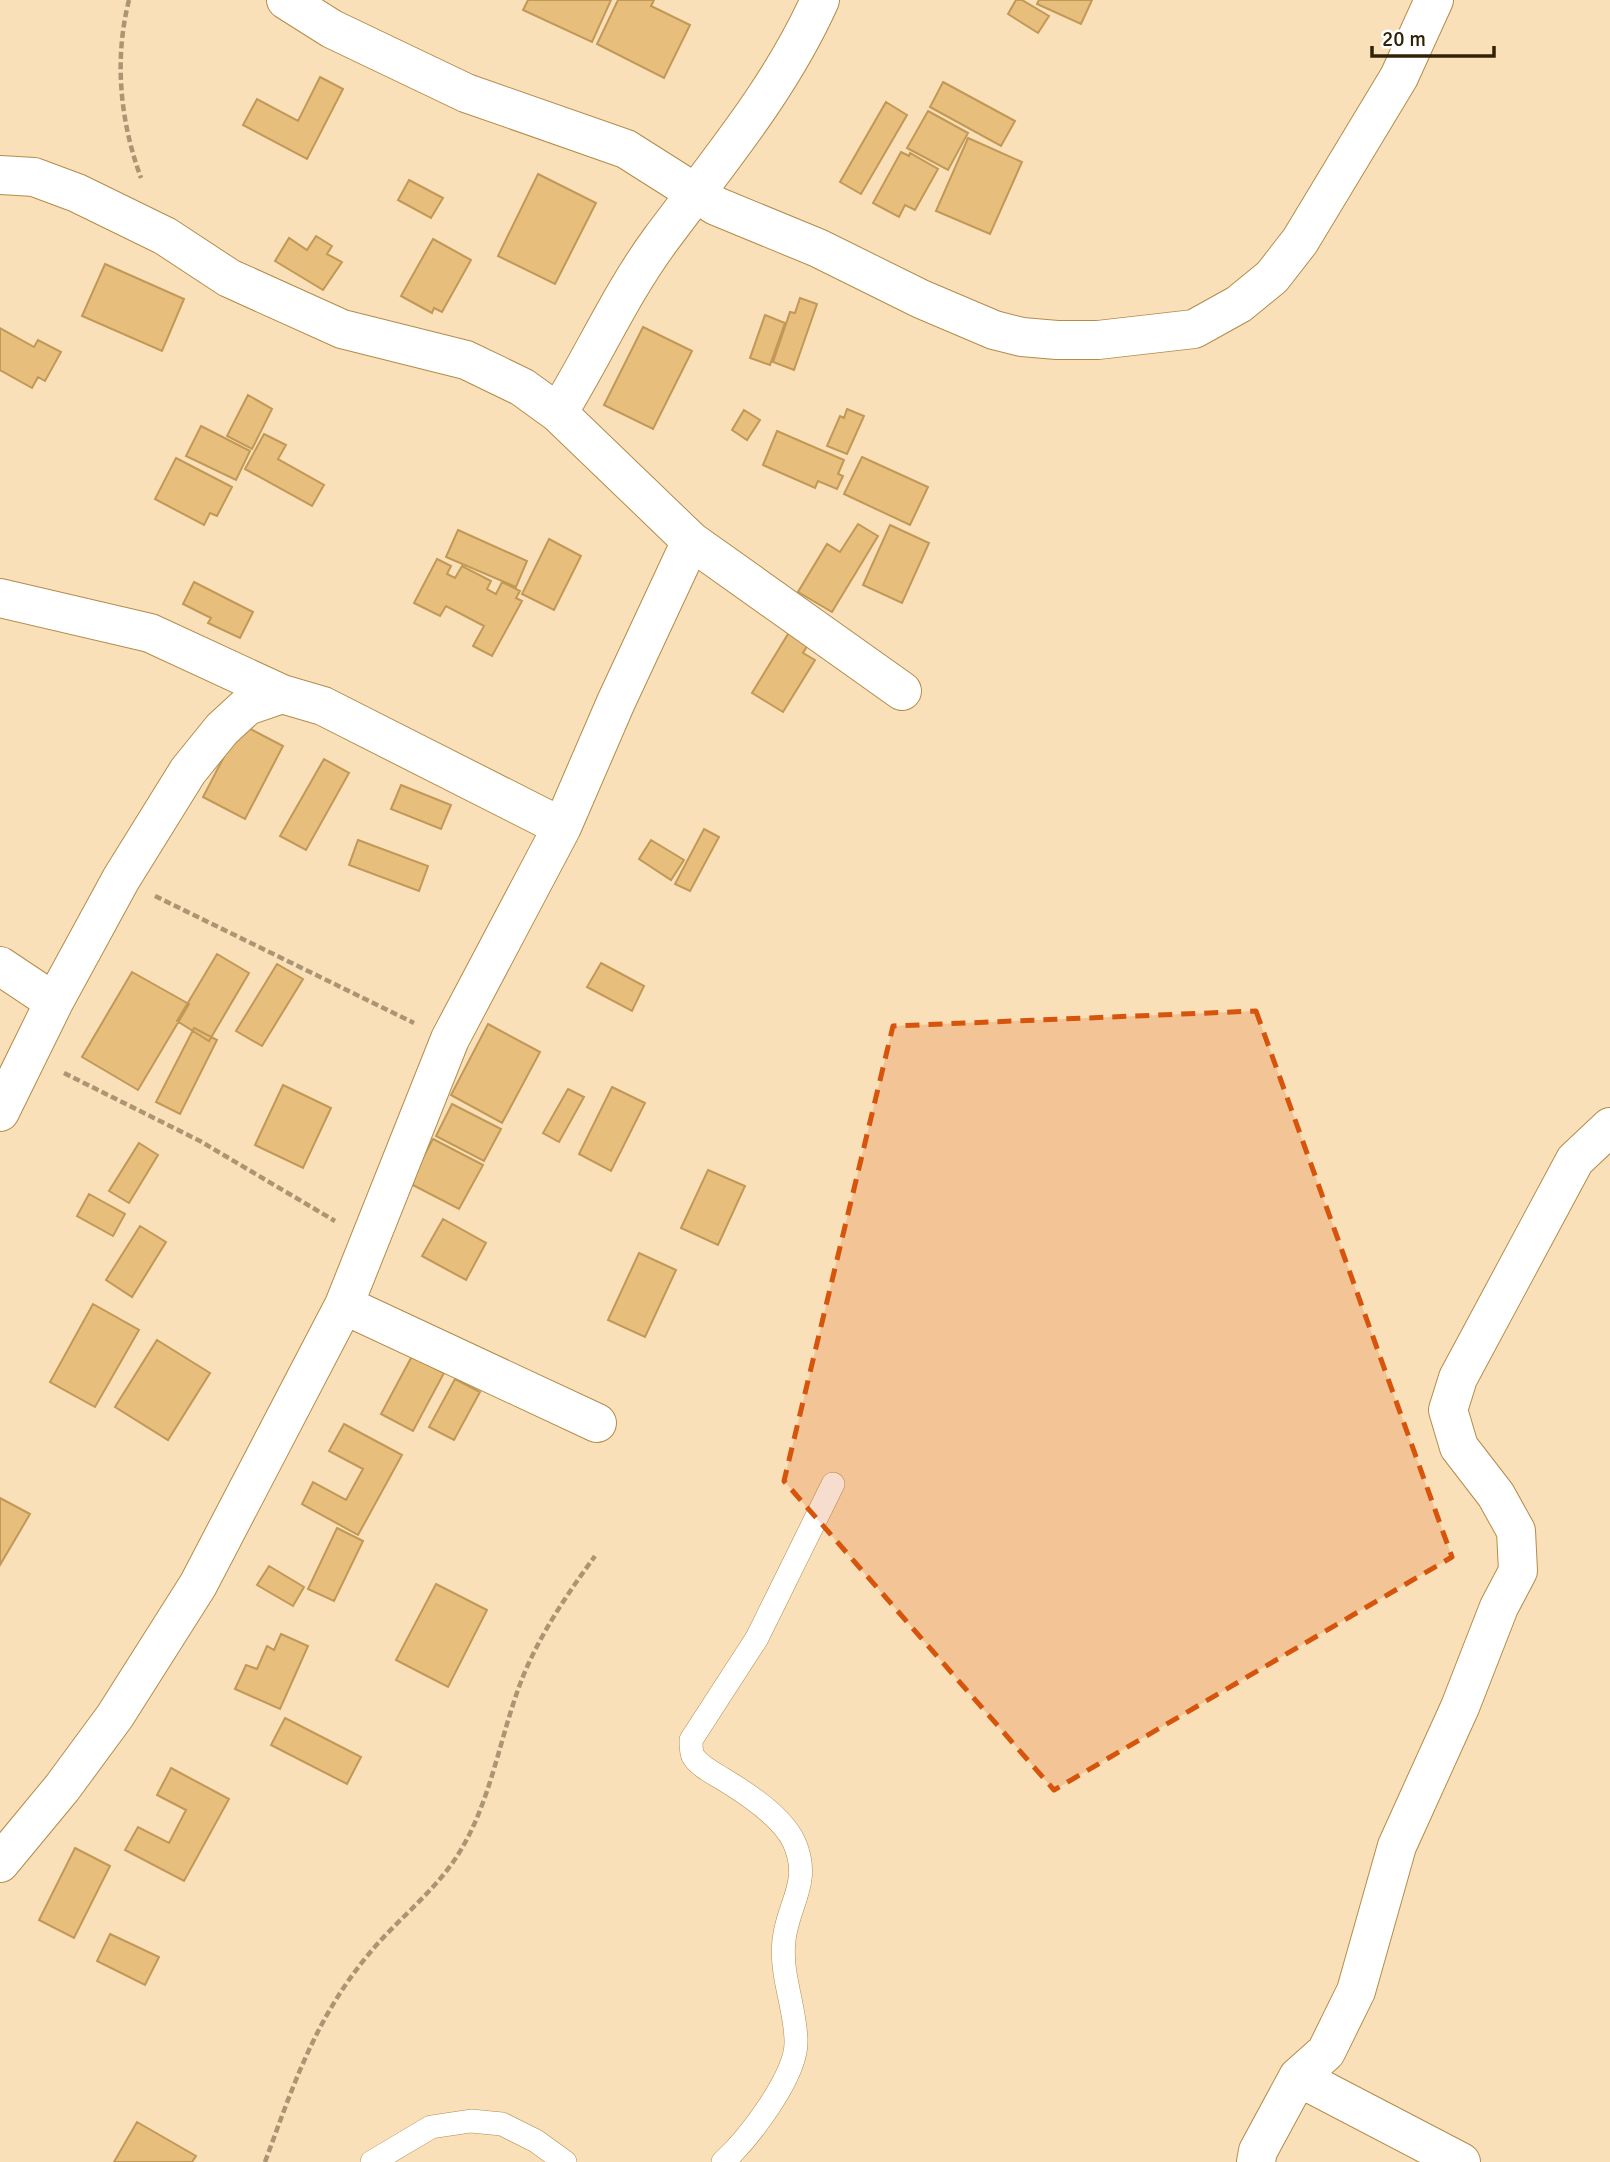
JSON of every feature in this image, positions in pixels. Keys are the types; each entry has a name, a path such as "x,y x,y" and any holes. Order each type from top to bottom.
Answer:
{"street":[{"path":"286,0 332,29 466,93 626,149 696,195 818,248 921,299 1013,335 1056,340 1098,340 1194,330 1239,304 1272,277 1300,241 1399,78 1434,0"},
{"path":"558,413 622,297 661,239 766,100 805,34 820,0"},
{"path":"0,176 54,182 165,236 229,278 277,302 342,329 466,360 522,387 558,413 691,541 902,691"},
{"path":"0,1863 62,1788 115,1716 198,1585 283,1417 344,1305 450,1039 562,827 616,702 691,541"},
{"path":"0,598 150,633 282,694 323,706 562,827"},
{"path":"0,1112 54,1002 121,879 188,771 222,729 247,706 282,694"},
{"path":"0,966 54,1002"},
{"path":"1256,2162 1258,2151 1298,2077 1326,2052 1356,1991 1397,1846 1460,1707 1499,1607 1518,1571 1516,1531 1496,1495 1459,1447 1448,1410 1458,1378 1575,1160 1610,1127"},
{"path":"344,1305 597,1423"},
{"path":"1298,2077 1461,2162"}],"lane":[{"path":"723,2162 764,2115 786,2075 797,2042 781,1963 785,1931 800,1891 801,1867 793,1840 758,1801 702,1765 692,1755 691,1740 757,1638 833,1484"},
{"path":"372,2162 432,2127 471,2121 502,2124 536,2141 565,2162"}],"path":[{"path":"129,0 120,100 127,141 142,180"},
{"path":"121,879 450,1039"},
{"path":"29,1056 200,1140 369,1241"},
{"path":"265,2162 305,2051 333,2003 368,1955 432,1890 462,1847 484,1795 524,1673 559,1605 594,1556"}],"highlighted area":[{"path":"1256,1011 1452,1557 1054,1790 784,1481 893,1026"}],"building":[{"path":"528,0 611,0 592,42 523,10"},
{"path":"618,0 654,0 651,6 690,25 664,78 597,44"},
{"path":"1016,0 1022,0 1049,16 1038,33 1008,14"},
{"path":"1039,0 1092,0 1081,24 1037,4"},
{"path":"320,77 343,89 307,159 243,125 257,99 298,121"},
{"path":"943,82 1015,121 1001,146 930,107"},
{"path":"886,102 907,115 861,194 840,182"},
{"path":"928,111 968,133 948,170 907,148"},
{"path":"968,138 1022,162 990,234 936,211"},
{"path":"901,152 909,156 910,153 938,169 915,210 905,205 899,217 873,203"},
{"path":"538,174 596,203 555,284 498,256"},
{"path":"409,180 443,198 431,218 398,200"},
{"path":"316,236 332,246 327,254 342,262 323,290 275,261 289,238 307,250"},
{"path":"433,239 471,260 442,312 434,308 432,313 401,296"},
{"path":"105,264 184,299 162,351 82,316"},
{"path":"800,298 817,304 794,370 773,362 790,312 795,313"},
{"path":"765,315 785,323 770,365 750,358"},
{"path":"643,327 692,351 653,429 604,405"},
{"path":"0,328 34,347 38,340 61,352 45,381 38,377 32,388 0,370"},
{"path":"248,395 272,409 252,449 227,436"},
{"path":"847,409 864,416 847,454 827,446 840,416 844,418"},
{"path":"744,410 760,420 747,440 732,430"},
{"path":"201,426 250,451 236,480 186,456"},
{"path":"777,431 844,460 838,474 843,476 837,489 818,481 815,488 763,465"},
{"path":"264,434 286,445 278,459 324,485 312,506 245,469"},
{"path":"862,457 928,487 910,525 844,494"},
{"path":"176,458 232,487 217,516 210,513 204,525 155,499"},
{"path":"858,524 878,536 832,612 798,592 827,544 840,552"},
{"path":"890,525 929,543 902,603 863,585"},
{"path":"458,530 527,561 516,587 446,557"},
{"path":"549,539 581,556 554,610 522,594"},
{"path":"437,559 451,566 447,574 455,578 462,566 491,581 487,589 496,594 502,582 520,591 516,598 522,601 492,656 473,646 484,626 446,606 440,616 414,603"},
{"path":"194,582 253,612 240,638 208,623 211,618 183,604"},
{"path":"796,621 815,633 803,653 815,660 783,712 752,693"},
{"path":"241,724 283,746 245,819 203,797"},
{"path":"324,759 349,773 306,850 280,836"},
{"path":"401,785 451,805 441,829 391,809"},
{"path":"704,829 719,837 690,891 675,884"},
{"path":"358,840 428,866 419,891 349,865"},
{"path":"651,840 684,860 671,880 639,859"},
{"path":"217,954 249,973 209,1041 177,1021"},
{"path":"601,963 644,986 632,1011 587,987"},
{"path":"277,964 303,979 262,1046 236,1031"},
{"path":"132,972 189,1004 138,1090 82,1057"},
{"path":"488,1024 540,1052 502,1123 451,1095"},
{"path":"194,1028 217,1040 180,1114 156,1102"},
{"path":"283,1085 331,1108 303,1168 255,1145"},
{"path":"612,1087 645,1103 611,1171 579,1154"},
{"path":"568,1089 584,1097 559,1142 543,1133"},
{"path":"452,1104 501,1129 484,1161 436,1136"},
{"path":"433,1139 483,1165 459,1209 409,1183"},
{"path":"139,1143 158,1155 129,1203 109,1191"},
{"path":"708,1170 745,1186 718,1245 681,1228"},
{"path":"89,1194 125,1214 113,1236 77,1216"},
{"path":"443,1219 486,1243 466,1280 422,1256"},
{"path":"140,1226 166,1242 132,1297 106,1280"},
{"path":"639,1253 676,1270 645,1337 608,1320"},
{"path":"93,1304 139,1330 95,1407 50,1382"},
{"path":"157,1340 210,1373 168,1440 115,1407"},
{"path":"412,1356 444,1373 413,1431 381,1414"},
{"path":"455,1379 480,1392 454,1440 429,1427"},
{"path":"344,1424 402,1455 358,1535 302,1504 313,1482 346,1500 363,1469 329,1451"},
{"path":"0,1498 30,1514 0,1565"},
{"path":"337,1528 363,1541 334,1601 308,1589"},
{"path":"269,1566 304,1587 293,1606 257,1585"},
{"path":"436,1584 487,1610 448,1687 396,1660"},
{"path":"281,1634 308,1646 280,1709 235,1689 246,1665 257,1669 267,1646 274,1650"},
{"path":"285,1718 361,1757 347,1784 271,1745"},
{"path":"171,1768 229,1799 184,1881 125,1850 138,1827 169,1843 186,1810 157,1795"},
{"path":"75,1848 110,1866 74,1938 39,1920"},
{"path":"110,1934 159,1957 145,1985 97,1961"},
{"path":"137,2122 196,2156 192,2162 114,2162"}]}
